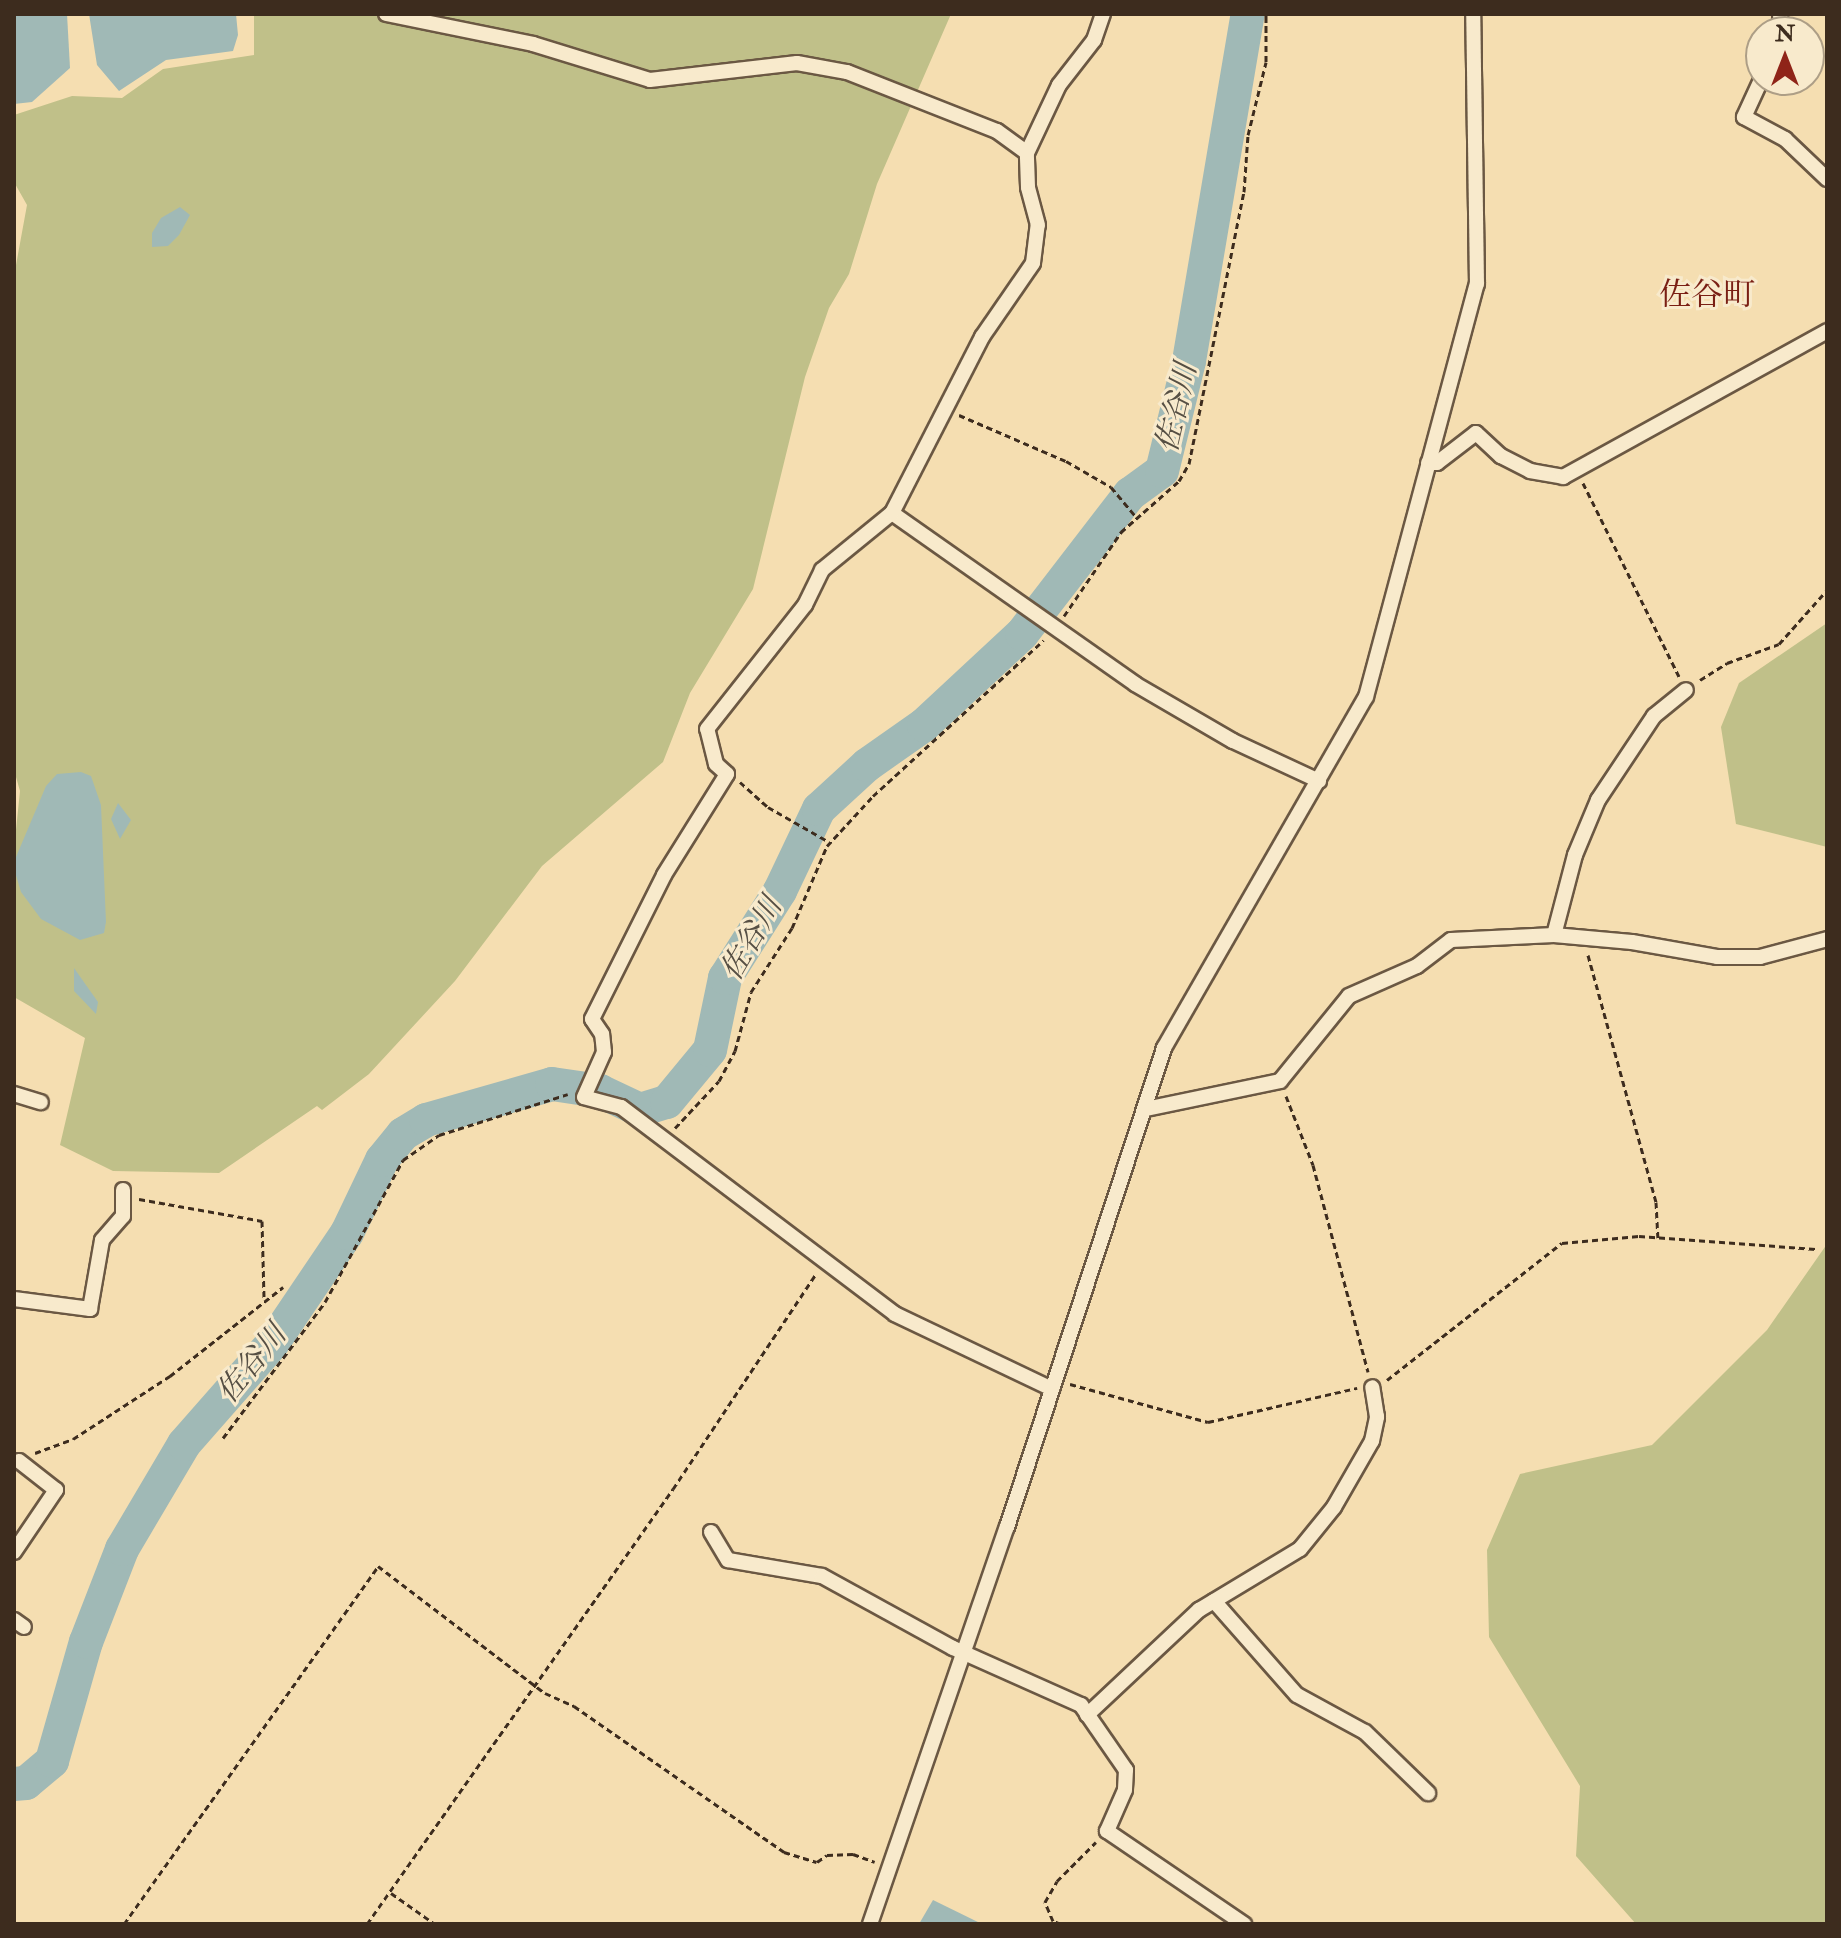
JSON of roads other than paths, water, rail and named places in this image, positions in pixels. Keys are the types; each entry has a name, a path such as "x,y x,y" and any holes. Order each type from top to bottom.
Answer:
{"street":[{"path":"386,14 533,44 650,80 797,63 847,72 997,131 1027,153"},
{"path":"1053,1384 895,1314 822,1264 621,1107 584,1097 604,1052 602,1034 592,1019 664,875 727,774 716,764 707,729 805,605 822,570 892,513 982,337 1033,263 1038,225 1028,187 1027,153 1059,85 1094,40 1103,14"},
{"path":"870,1924 893,1867 1164,1048 1366,697 1477,284 1473,14"},
{"path":"1754,96 1744,117 1785,139 1827,179"},
{"path":"1428,463 1437,463 1476,433 1501,456 1530,471 1563,477 1827,331"},
{"path":"892,513 1135,684 1233,741 1319,781"},
{"path":"1554,935 1575,855 1598,800 1654,716 1686,690"},
{"path":"1146,1109 1280,1081 1349,996 1417,966 1451,940 1554,935 1632,942 1717,957 1760,957 1827,939"},
{"path":"14,1094 41,1102"},
{"path":"14,1299 90,1309 102,1240 123,1216 123,1194"},
{"path":"1087,1715 1162,1642 1214,1601 1300,1549 1334,1507 1372,1441 1377,1417 1372,1387"},
{"path":"14,1552 56,1490 19,1461"},
{"path":"711,1532 728,1560 822,1576 965,1651 1081,1705 1126,1770 1125,1790 1107,1831 1244,1924"},
{"path":"1214,1601 1297,1695 1365,1732 1428,1793"}],"water":[{"path":"14,14 67,14 70,68 32,102 14,104"},
{"path":"89,14 236,14 238,35 233,51 166,60 119,91 97,65"},
{"path":"180,207 190,215 179,235 168,246 152,247 152,233 161,218"},
{"path":"81,772 91,776 101,805 106,922 104,933 80,940 41,919 21,892 15,872 16,857 46,786 57,774"},
{"path":"118,803 131,820 120,839 111,819"},
{"path":"74,968 98,1002 96,1014 74,991"},
{"path":"933,1900 982,1924 919,1924"}],"waterway":[{"name":"佐谷川","path":"14,1784 26,1783 52,1761 86,1642 122,1549 184,1444 272,1344 347,1233 382,1160 403,1134 426,1120 552,1084 600,1091 640,1110 667,1102 710,1050 725,978 780,891 819,809 867,765 924,725 1022,634 1130,494 1162,471 1189,361 1248,14"}],"district":[{"name":"佐谷町","path":"1707,295"}]}
